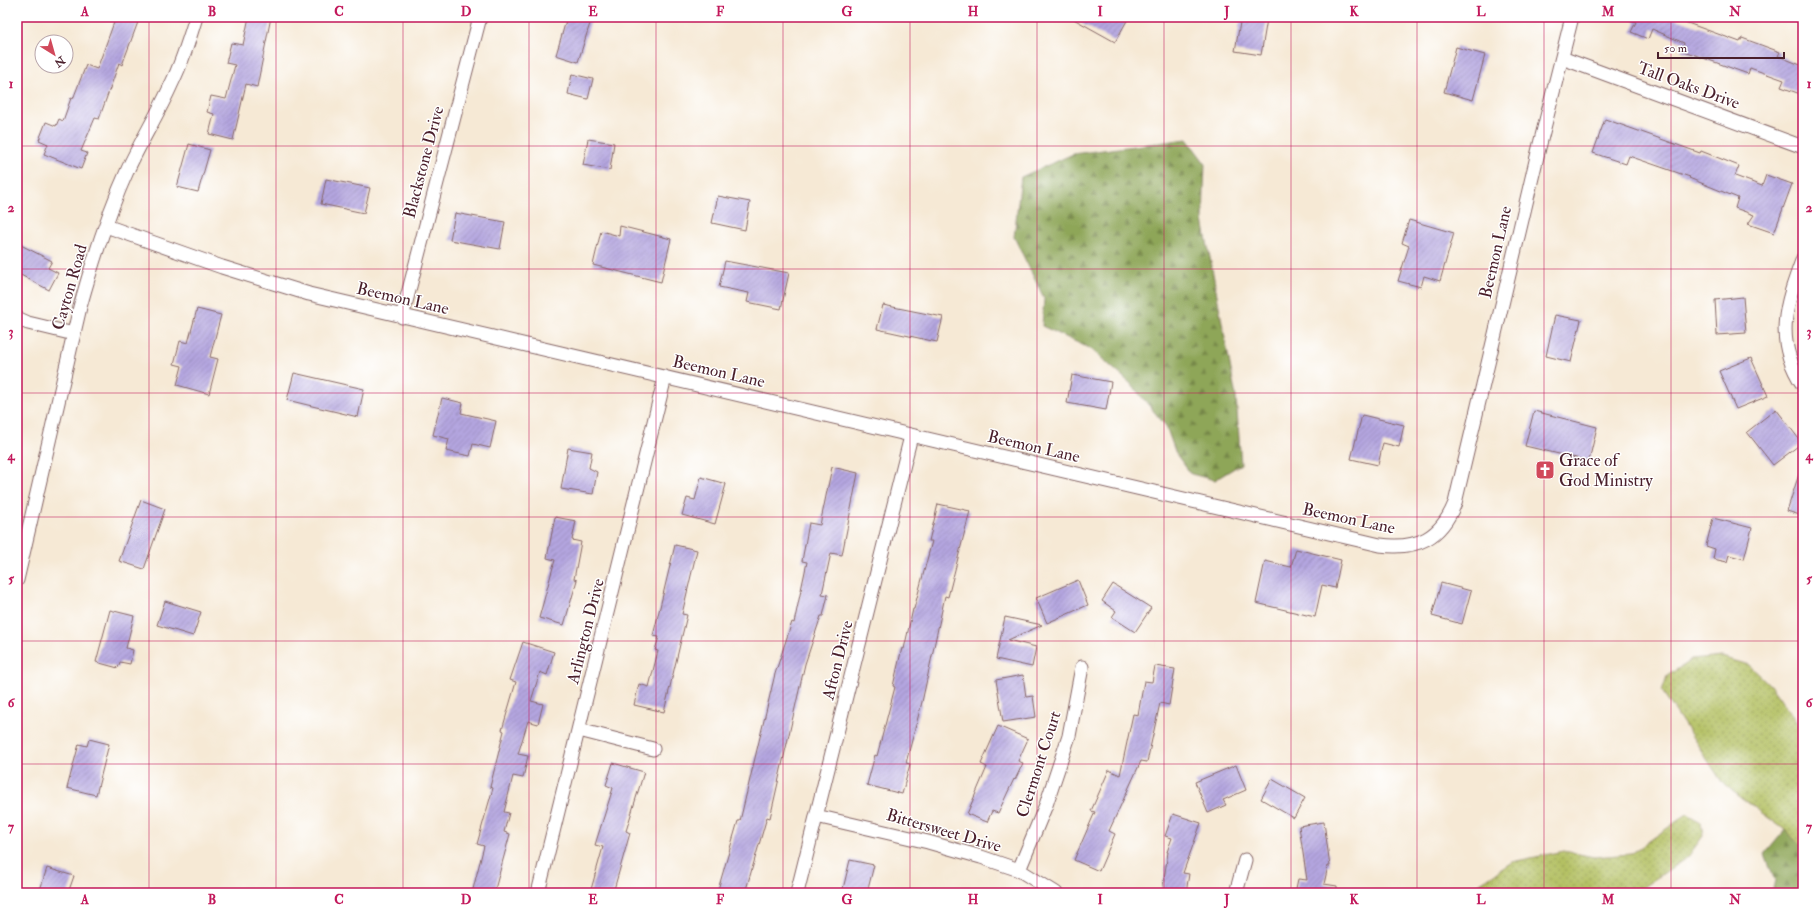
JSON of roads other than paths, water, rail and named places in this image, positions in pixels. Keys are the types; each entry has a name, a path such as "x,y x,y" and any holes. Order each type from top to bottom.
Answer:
{"street":[{"name":"Cayton Road","path":"17,580 74,334 92,266 127,170 181,63 196,17"},
{"name":"Blackstone Drive","path":"402,317 480,17"},
{"name":"Beemon Lane","path":"106,226 222,267 309,294 402,317 665,377 1380,545 1407,546 1431,537 1442,527 1449,517 1455,503 1537,156 1572,17"},
{"name":"Tall Oaks Drive","path":"1562,58 1803,147"},
{"path":"1803,258 1789,295 1785,316 1785,338 1789,358 1797,377 1803,386"},
{"path":"17,318 28,323 74,334"},
{"name":"Arlington Drive","path":"538,893 665,377"},
{"name":"Afton Drive","path":"797,893 911,436"},
{"name":"Clermont Court","path":"1019,870 1046,805 1069,736 1082,667"},
{"path":"579,730 653,749"},
{"name":"Bittersweet Drive","path":"816,816 928,842 1019,870 1056,893"},
{"path":"1236,893 1245,860"}],"place":[{"name":"Grace of God Ministry","path":"1545,470"}]}
